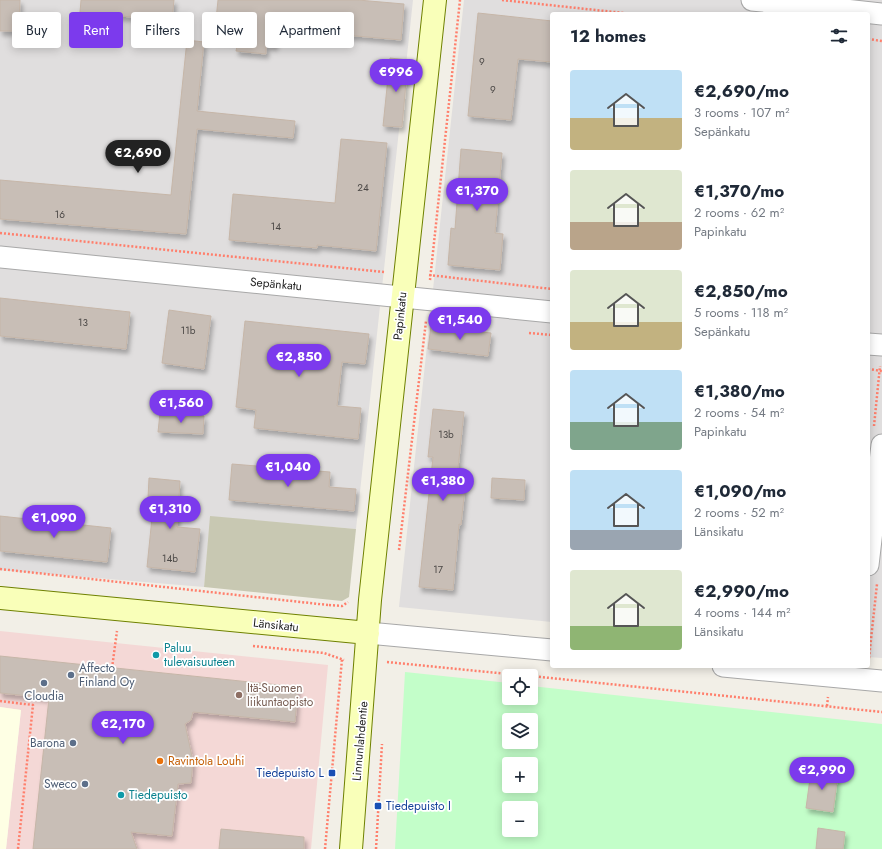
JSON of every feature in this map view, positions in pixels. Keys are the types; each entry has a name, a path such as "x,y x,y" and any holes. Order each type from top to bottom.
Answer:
{"street":[{"name":"Papinkatu","path":"379,634 402,296 435,0"},
{"path":"752,0 863,12"},
{"path":"870,13 882,14"},
{"name":"Sepänkatu","path":"0,257 550,312"},
{"path":"870,346 881,354"},
{"path":"873,571 878,439"},
{"name":"Länsikatu","path":"0,598 550,650"},
{"name":"Linnunlahdentie","path":"351,849 379,634"},
{"path":"767,668 856,672 882,681"}],"path":[{"path":"398,558 431,276 460,0"},
{"path":"502,0 613,12"},
{"path":"870,39 882,41"},
{"path":"0,233 550,289"},
{"path":"878,439 881,354"},
{"path":"870,369 881,371"},
{"path":"0,569 328,605"},
{"path":"870,625 873,571"},
{"path":"112,668 117,631"},
{"path":"379,634 388,662 387,670"},
{"path":"325,849 342,659"},
{"path":"388,662 502,673"},
{"path":"538,677 882,712"},
{"path":"0,701 33,705 18,849"},
{"path":"376,849 383,738"}],"shaded area":[{"path":"0,0 413,0 356,529 211,517 204,587 0,570"},
{"path":"464,0 882,0 882,658 870,657 870,12 550,12 550,622 399,607"},
{"path":"210,516 356,529 349,597 342,601 204,587"},
{"path":"0,631 328,665 311,849 6,849 21,710 0,707"},
{"path":"0,707 21,710 6,849 0,849"}],"green space":[{"path":"405,672 502,682 502,705 538,705 538,687 882,724 882,849 395,849"}],"building":[{"path":"0,0 20,0 20,12 12,12 12,31 0,31"},
{"path":"81,0 174,0 173,12 131,12 131,17 123,16 123,12 80,12"},
{"path":"218,0 358,0 404,4 401,40 354,36 354,12 265,12 266,54 236,51 237,48 257,48 257,12 217,12"},
{"path":"478,13 550,21 550,62 518,59 511,120 468,116"},
{"path":"194,41 202,42 202,48 203,48 197,111 295,121 293,138 197,129 186,234 0,219 0,180 171,195 186,48 194,48"},
{"path":"390,58 408,60 402,127 383,126"},
{"path":"341,139 387,143 376,251 317,245 317,248 229,240 233,194 335,203"},
{"path":"461,149 502,153 495,233 503,234 500,270 448,265 451,228 455,229"},
{"path":"0,298 130,312 126,349 0,336"},
{"path":"169,310 211,316 204,369 162,363"},
{"path":"245,321 369,334 365,364 342,362 337,406 361,408 358,439 254,428 256,410 236,407"},
{"path":"431,326 491,333 488,356 428,349"},
{"path":"433,409 464,412 456,487 465,488 461,525 459,524 453,590 419,587 433,457 428,457"},
{"path":"160,413 204,416 203,434 158,432"},
{"path":"232,464 330,472 329,487 356,489 354,511 229,500"},
{"path":"149,478 180,481 177,527 200,529 195,572 147,567 154,498 148,498"},
{"path":"492,478 525,480 524,500 491,498"},
{"path":"0,516 111,528 107,562 0,551"},
{"path":"0,656 298,687 295,722 193,712 191,720 185,724 193,761 191,783 178,784 172,836 131,832 137,849 33,849 49,698 0,693"},
{"path":"811,771 838,774 833,812 806,808"},
{"path":"818,828 845,832 843,849 816,849"},
{"path":"221,829 304,837 304,849 219,849"}],"place":[{"name":"Paluu tulevaisuuteen","path":"156,655"},
{"name":"Affecto Finland Oy","path":"71,675"},
{"name":"Cloudia","path":"44,683"},
{"name":"Itä-Suomen liikuntaopisto","path":"239,695"},
{"name":"Barona","path":"73,743"},
{"name":"Ravintola Louhi","path":"160,761"},
{"name":"Tiedepuisto L","path":"332,773"},
{"name":"Sweco","path":"85,784"},
{"name":"Tiedepuisto","path":"121,795"},
{"name":"Tiedepuisto I","path":"378,806"}]}
